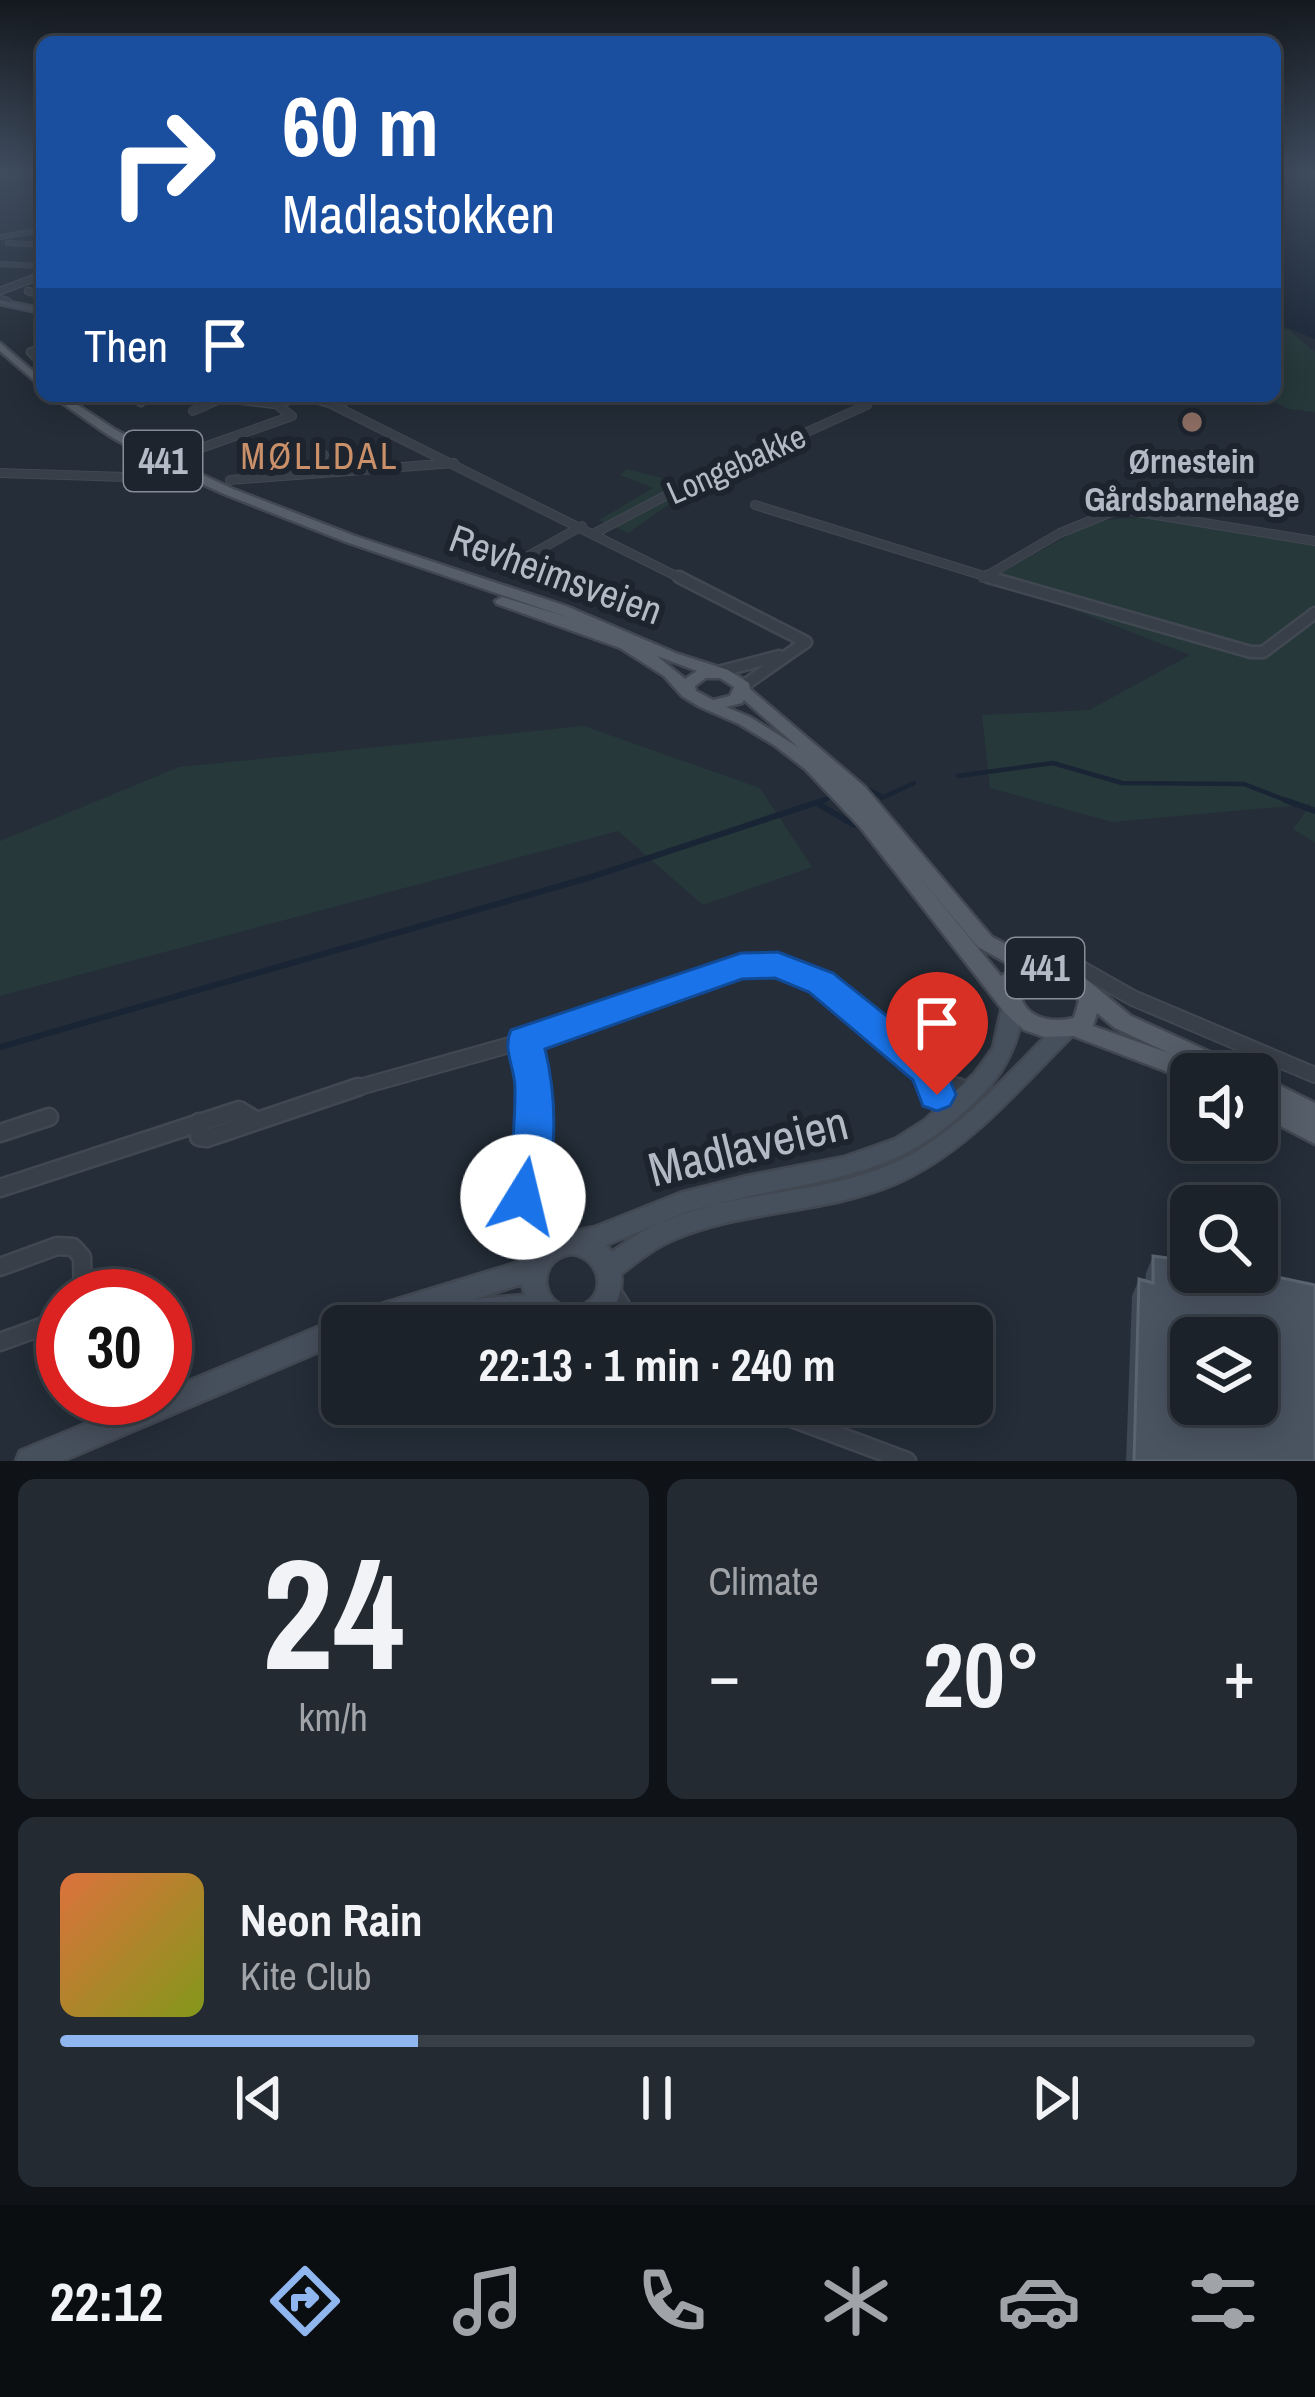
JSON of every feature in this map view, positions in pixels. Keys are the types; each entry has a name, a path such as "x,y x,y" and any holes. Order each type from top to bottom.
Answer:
{"main road":[{"path":"2,298 36,308"},
{"path":"0,346 36,379"},
{"name":"Revheimsveien","path":"67,402 175,467 612,642 667,670 686,690"},
{"name":"Revheimsveien","path":"367,547 580,616 718,672"},
{"path":"686,690 695,676 718,672"},
{"name":"441","path":"718,672 736,678 934,894 985,942 1034,968 1070,976 1123,1022 1190,1053"},
{"path":"706,704 728,704 744,689"},
{"name":"441","path":"686,690 808,754"},
{"name":"441","path":"934,894 1029,1023 1070,1029 1170,1064"},
{"name":"441","path":"1010,1003 1009,981 1034,968"},
{"name":"441","path":"1070,1029 1091,1010 1087,993"},
{"name":"Madlaveien","path":"574,1243 606,1238 651,1214 718,1193 854,1168 916,1141 990,1076 1004,1054 1010,1003"},
{"name":"Madlaveien","path":"610,1278 659,1234 690,1222 854,1187 912,1166 1070,1029"},
{"path":"1278,1095 1315,1114"},
{"path":"1278,1114 1315,1134"},
{"path":"415,1305 526,1271 560,1245 574,1243 594,1248 610,1278 597,1305"},
{"path":"541,1305 533,1285 543,1258"},
{"path":"30,1461 321,1338"}],"street":[{"path":"8,243 36,244"},
{"path":"0,263 36,266"},
{"path":"2,298 36,278"},
{"path":"28,291 36,293"},
{"path":"193,411 214,402"},
{"path":"204,447 292,416 277,405 262,402"},
{"path":"277,405 286,402"},
{"path":"323,402 350,410 806,642 744,689"},
{"name":"Longebakke","path":"595,533 870,402"},
{"path":"299,475 324,454"},
{"path":"230,480 455,463"},
{"path":"0,473 158,478"},
{"path":"755,505 983,578 1251,652 1263,652 1315,613"},
{"path":"983,578 1060,533 1119,509 1315,541"},
{"path":"506,569 582,526"},
{"path":"718,672 759,665 793,650"},
{"path":"0,1188 199,1122 199,1137 206,1138 410,1070 524,1041 741,966 770,964 821,982 929,1071 970,1094"},
{"path":"1073,964 1133,998 1315,1075"},
{"path":"523,1197 530,1173 534,1082 524,1041"},
{"path":"929,1071 945,1118"},
{"path":"0,1133 49,1117"},
{"path":"0,1267 66,1245 82,1257 82,1269"},
{"path":"610,1278 624,1305"},
{"path":"0,1342 36,1329"},
{"path":"810,1425 907,1461"}],"shaded area":[{"path":"1281,329 1289,330 1315,352 1315,412 1274,402 1281,402"},
{"path":"627,469 678,482 681,496 628,533 599,520 653,488 620,475"},
{"path":"1181,514 1315,539 1315,843 1293,829 1311,804 1112,822 990,788 982,715 1089,710 1190,655 992,578 1094,521"},
{"path":"584,726 760,788 812,867 703,905 618,831 0,996 0,841 179,767"}],"water":[{"path":"1281,239 1315,239 1315,339 1281,325"}],"building":[{"path":"1153,1256 1170,1258 1170,1293 1278,1293 1278,1277 1315,1285 1315,1461 1134,1461 1139,1279 1153,1283"}],"waterway":[{"path":"958,776 1053,763 1122,783 1244,784 1290,802"},
{"path":"882,798 914,783"},
{"path":"867,789 883,797"},
{"path":"816,803 835,796"},
{"path":"816,803 824,800"},
{"path":"1285,800 1290,802"},
{"path":"1290,802 1315,811"},
{"path":"0,1047 591,877 816,803"},
{"path":"820,805 854,825 860,818"}],"place":[{"name":"Ørnestein Gårdsbarnehage","path":"1192,422"}],"district":[{"name":"MØLLDAL","path":"320,456"}],"route":[{"path":"523,1197 530,1173 534,1082 524,1041 741,966 778,965 821,982 929,1071 937,1095"}]}
